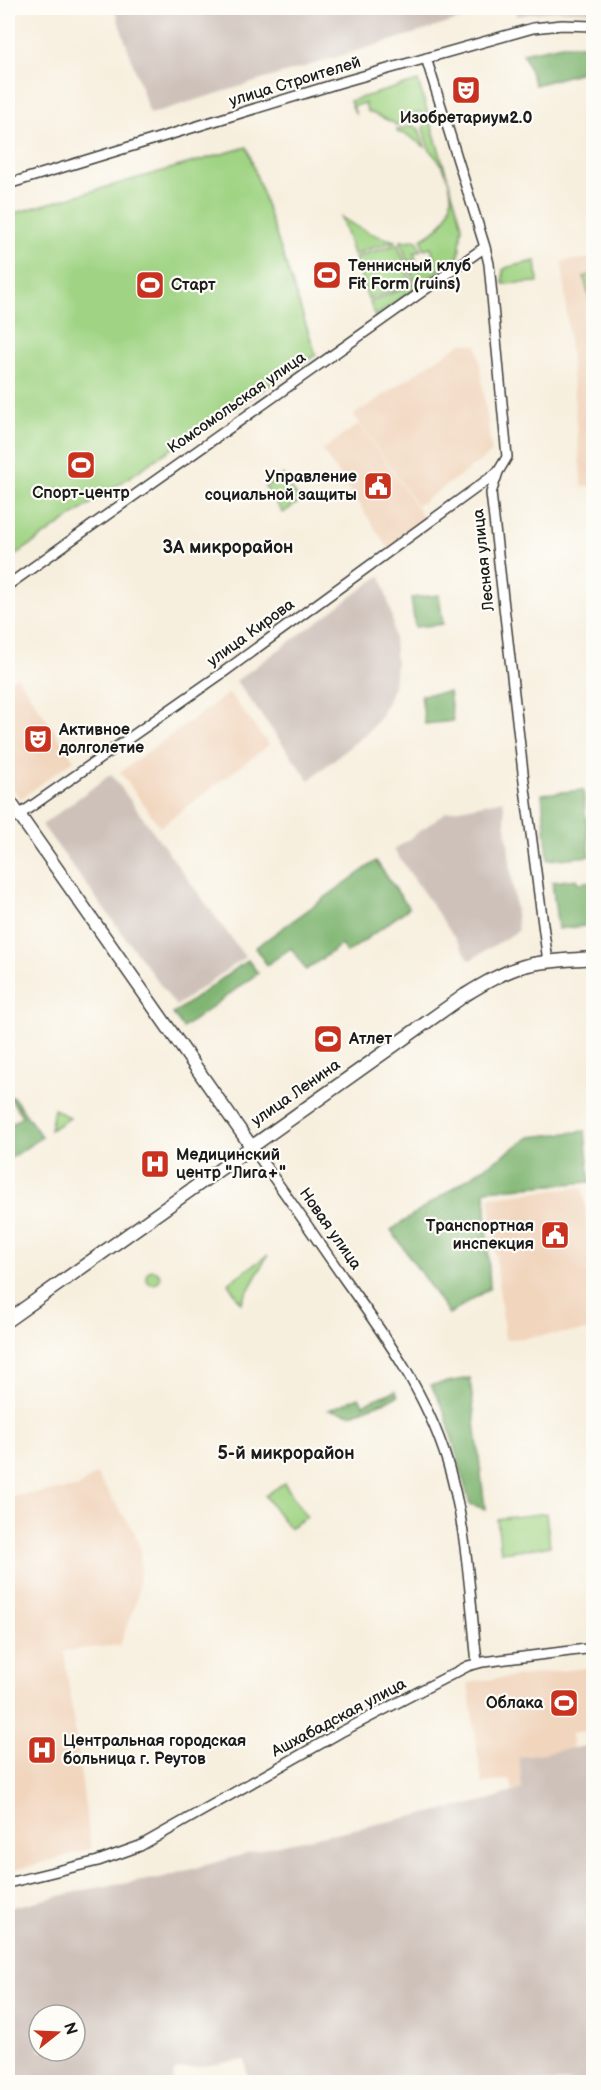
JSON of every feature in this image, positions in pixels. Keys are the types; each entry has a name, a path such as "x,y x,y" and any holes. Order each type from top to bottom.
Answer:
{"street":[{"name":"улица Строителей","path":"8,184 533,28 562,25 594,26"},
{"name":"Лесная улица","path":"426,58 486,247 489,264 507,457 498,472 491,493 524,780 548,962"},
{"name":"Комсомольская улица","path":"8,585 486,247"},
{"name":"улица Кирова","path":"19,815 221,674 498,472"},
{"name":"Новая улица","path":"8,799 386,1337 414,1383 432,1419 447,1460 462,1531 477,1664"},
{"name":"улица Ленина","path":"8,1320 465,995 513,970 548,962 594,958"},
{"name":"Ашхабадская улица","path":"8,1883 130,1851 341,1732 468,1666 594,1648"}],"shaded area":[{"path":"114,8 483,8 485,12 150,114"},
{"path":"514,8 593,8 593,12 557,10 517,16"},
{"path":"593,258 593,486 582,487 562,261"},
{"path":"461,343 477,345 492,453 417,506 354,415"},
{"path":"359,424 425,519 389,549 322,450"},
{"path":"381,575 392,616 396,663 394,686 380,717 368,732 309,780 236,681"},
{"path":"17,676 74,760 20,799 8,782 8,682"},
{"path":"229,693 269,745 160,827 120,772"},
{"path":"111,774 245,957 176,1006 42,825"},
{"path":"503,800 518,931 470,960 394,850 446,812"},
{"path":"583,1187 593,1285 593,1330 505,1340 489,1197"},
{"name":"Центральная городская больница г. Реутов","path":"96,1474 134,1531 140,1547 141,1571 137,1599 120,1645 64,1651 91,1849 8,1872 8,1497 76,1488"},
{"path":"593,1667 593,1730 571,1733 573,1749 519,1757 522,1789 513,1792 510,1779 482,1784 468,1684"},
{"path":"593,1745 593,2082 248,2082 245,2060 175,2070 173,2082 8,2082 8,1908 89,1889 160,1878 274,1846 485,1801 522,1789 519,1757"}],"green space":[{"path":"562,45 593,45 593,69 535,85 523,53"},
{"path":"418,81 462,225 459,256 375,317 370,302 415,284 409,265 417,263 419,269 436,263 431,247 424,249 421,239 440,225 446,216 450,207 450,187 442,165 428,145 423,128 427,121 424,114 415,113 410,120 395,125 367,111 365,103 353,106 356,115 350,101"},
{"path":"411,125 419,129 425,147 407,135 397,132"},
{"name":"Старт","path":"247,147 316,355 162,455 8,560 8,215"},
{"path":"341,217 366,232 395,241 353,254"},
{"path":"417,240 421,250 414,253 416,259 407,262 401,241"},
{"path":"398,244 412,284 368,299 355,257"},
{"path":"536,261 538,282 503,284 503,270"},
{"path":"593,274 593,300 590,301 584,277"},
{"path":"283,475 300,501 283,513 265,487"},
{"path":"439,595 443,624 415,627 411,598"},
{"path":"449,692 453,721 425,724 421,695"},
{"path":"583,790 590,856 548,860 542,794"},
{"path":"376,861 409,908 347,953 341,945 306,970 291,948 267,965 255,948"},
{"path":"577,879 577,883 593,881 593,925 558,929 552,882"},
{"path":"248,960 258,973 183,1028 173,1014"},
{"path":"8,1095 14,1098 42,1137 8,1160 8,1127 22,1116"},
{"path":"54,1109 70,1118 50,1130"},
{"path":"585,1131 590,1182 485,1190 490,1288 449,1314 391,1230 530,1137"},
{"path":"268,1255 241,1303 228,1283"},
{"path":"150,1270 156,1270 160,1277 156,1284 150,1284 146,1280 146,1274"},
{"path":"470,1378 485,1509 470,1504 445,1413 431,1385"},
{"path":"395,1391 398,1396 352,1414 329,1410 359,1397 363,1404"},
{"path":"284,1483 307,1517 289,1528 265,1496"},
{"path":"546,1513 550,1546 501,1552 497,1519"}],"place":[{"name":"Изобретариум2.0","path":"466,90"},
{"name":"Теннисный клуб Fit Form (ruins)","path":"327,275"},
{"name":"Старт","path":"150,285"},
{"name":"Спорт-центр","path":"81,465"},
{"name":"Управление социальной защиты","path":"378,486"},
{"name":"Активное долголетие","path":"38,739"},
{"name":"Атлет","path":"328,1039"},
{"name":"Медицинский центр \"Лига+\"","path":"155,1164"},
{"name":"Транспортная инспекция","path":"555,1235"},
{"name":"Облака","path":"564,1703"},
{"name":"Центральная городская больница г. Реутов","path":"42,1750"}],"district":[{"name":"3А микрорайон","path":"228,547"},
{"name":"5-й микрорайон","path":"286,1453"}]}
